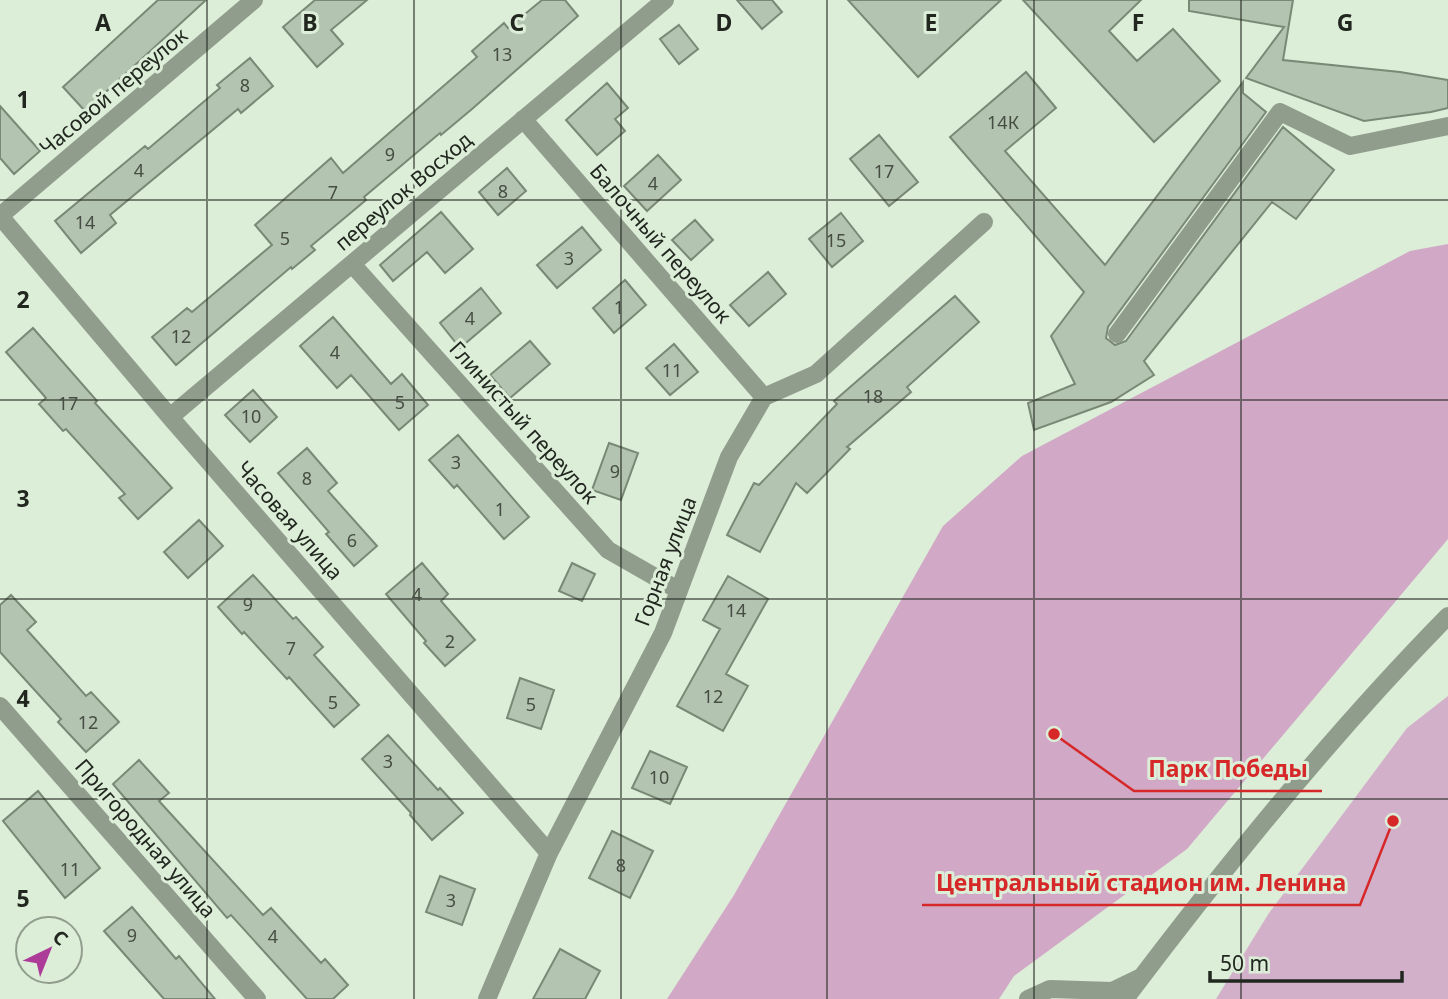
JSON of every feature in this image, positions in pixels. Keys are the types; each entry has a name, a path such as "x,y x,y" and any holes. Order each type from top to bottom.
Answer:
{"street":[{"name":"Часовой переулок","path":"0,216 254,0"},
{"name":"переулок Восход","path":"170,417 665,0"},
{"path":"1117,334 1280,113 1350,146 1448,126"},
{"name":"Балочный переулок","path":"523,119 764,397"},
{"name":"Часовая улица","path":"0,216 170,417 549,853"},
{"path":"764,397 816,374 984,222"},
{"name":"Глинистый переулок","path":"352,264 608,550 678,590"},
{"name":"Горная улица","path":"487,999 549,853 663,633 729,457 764,397"},
{"path":"1125,999 1328,747 1448,616"},
{"name":"Пригородная улица","path":"0,706 257,999"},
{"path":"1028,999 1050,989 1112,991 1142,976"}],"shaded area":[{"path":"1448,244 1448,539 1187,849 1014,976 999,999 667,999 734,895 943,526 1022,456 1410,251"},
{"path":"1448,696 1448,999 1216,999 1269,913 1407,728"}],"building":[{"path":"158,0 206,0 85,111 63,87"},
{"path":"315,0 367,0 331,30 343,44 317,67 283,27"},
{"path":"542,0 565,0 578,16 472,109 364,197 366,200 311,246 315,250 292,269 291,267 176,365 152,337 187,308 192,312 272,245 255,225 331,158 343,173 477,57 472,51 504,23 508,28"},
{"path":"737,0 772,0 782,12 762,29"},
{"path":"848,0 1001,0 918,77"},
{"path":"1023,0 1141,0 1109,31 1137,61 1173,29 1220,81 1154,142"},
{"path":"1189,0 1293,0 1283,60 1400,72 1448,80 1448,108 1364,121 1246,78 1284,27 1189,11"},
{"path":"679,25 698,49 679,64 660,39"},
{"path":"250,58 273,86 241,113 238,109 110,215 116,223 81,253 55,221 145,146 148,149 220,88 217,85"},
{"path":"1026,72 1056,108 1005,151 1105,265 1243,82 1243,93 1266,112 1108,327 1106,338 1115,345 1126,341 1283,127 1334,170 1296,219 1272,202 1144,361 1154,375 1111,402 1034,430 1028,403 1075,384 1051,336 1084,292 950,137"},
{"path":"607,83 628,108 615,119 625,131 597,155 566,120"},
{"path":"0,106 40,151 14,174 0,158"},
{"path":"879,135 918,182 889,206 850,159"},
{"path":"658,155 681,180 647,211 624,186"},
{"path":"507,168 526,191 498,215 479,192"},
{"path":"441,212 473,249 445,273 427,252 393,281 380,265"},
{"path":"841,213 863,241 832,267 809,239"},
{"path":"695,220 713,240 691,260 672,240"},
{"path":"582,227 601,250 557,288 537,265"},
{"path":"768,272 786,294 749,326 730,305"},
{"path":"625,280 646,305 614,333 593,308"},
{"path":"481,288 501,313 460,348 440,323"},
{"path":"955,296 979,322 907,387 911,392 847,447 850,449 807,493 796,483 760,552 727,535 754,483 759,485 837,404 834,401"},
{"path":"333,317 391,384 402,374 428,405 399,430 351,375 337,388 300,346"},
{"path":"33,328 97,401 95,403 172,488 138,519 119,498 125,494 66,429 63,431 39,404 46,398 6,352"},
{"path":"530,341 550,364 510,398 490,375"},
{"path":"674,344 698,372 670,395 646,368"},
{"path":"253,390 277,417 250,442 225,415"},
{"path":"458,435 529,517 504,539 457,485 454,488 429,460"},
{"path":"609,443 638,453 621,500 592,490"},
{"path":"307,448 337,483 328,491 377,546 354,566 326,534 329,532 278,473"},
{"path":"199,520 223,546 188,578 164,552"},
{"path":"422,563 448,594 441,601 475,640 445,666 386,594"},
{"path":"572,563 595,574 582,601 559,591"},
{"path":"253,575 323,647 314,655 359,705 334,727 289,677 287,679 218,607"},
{"path":"728,576 768,599 726,674 748,686 723,731 677,706 720,629 703,620"},
{"path":"11,595 36,622 27,630 86,696 91,692 119,722 86,752 58,722 61,719 0,652 0,605"},
{"path":"520,678 554,690 541,729 507,718"},
{"path":"388,735 463,813 432,840 362,759"},
{"path":"650,751 687,767 670,804 632,788"},
{"path":"139,760 169,793 159,801 263,915 271,908 321,963 325,959 348,985 333,999 307,999 231,915 227,918 113,784"},
{"path":"38,791 100,868 65,898 3,821"},
{"path":"612,831 653,851 630,898 589,878"},
{"path":"440,876 475,889 462,925 426,912"},
{"path":"132,907 176,959 179,956 215,999 164,999 104,931"},
{"path":"560,949 600,971 585,999 533,999"}],"place":[{"name":"Парк Победы","path":"1054,734"},
{"name":"Центральный стадион им. Ленина","path":"1393,821"}]}
